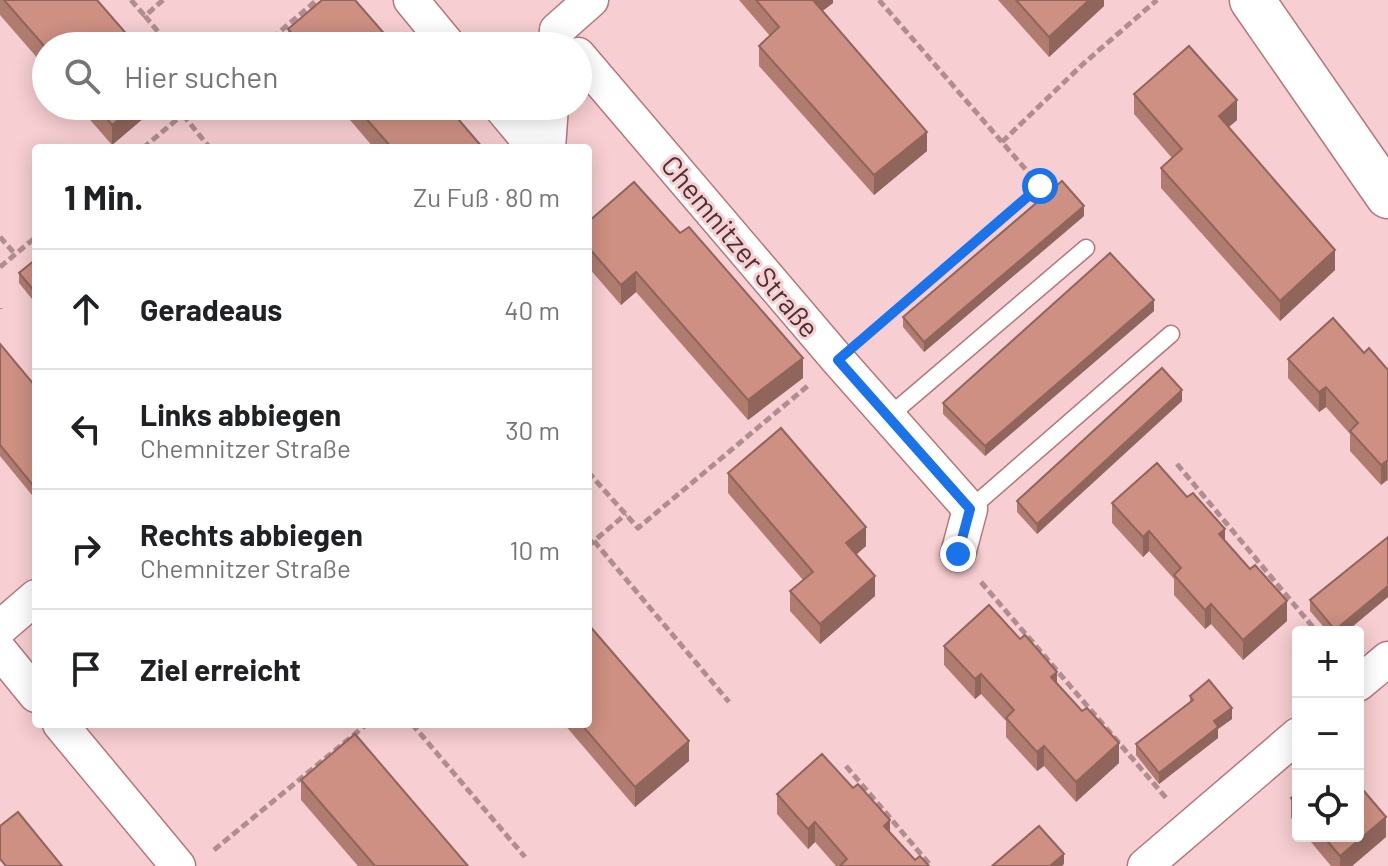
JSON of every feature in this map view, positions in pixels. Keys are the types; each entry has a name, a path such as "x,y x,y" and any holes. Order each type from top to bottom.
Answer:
{"main road":[{"path":"1252,0 1388,196"}],"street":[{"path":"411,0 437,32"},
{"name":"Chemnitzer Straße","path":"572,32 591,0"},
{"name":"Chemnitzer Straße","path":"592,75 970,509"},
{"path":"512,120 532,144"},
{"path":"548,144 550,120"},
{"path":"958,554 970,509"},
{"path":"0,628 32,600"},
{"path":"0,651 32,690"},
{"path":"1364,679 1388,659"},
{"path":"64,728 192,861"},
{"path":"1145,866 1292,740"}],"lane":[{"path":"888,417 1086,248"},
{"path":"970,509 1171,334"}],"path":[{"path":"131,0 158,32"},
{"path":"145,16 163,0"},
{"path":"279,32 317,0"},
{"path":"592,476 638,528 1040,186 879,0"},
{"path":"1002,142 1044,100 1157,0"},
{"path":"148,144 177,120"},
{"path":"187,120 207,144"},
{"path":"0,237 15,254"},
{"path":"0,267 32,240"},
{"path":"1177,464 1312,626"},
{"path":"626,514 594,541 729,702"},
{"path":"958,554 1191,827"},
{"path":"192,861 362,728"},
{"path":"415,728 525,857"},
{"path":"846,766 931,866"}],"building":[{"path":"4,0 97,0 125,32 32,32"},
{"path":"322,0 355,0 383,32 291,32 288,29"},
{"path":"756,0 813,0 927,132 874,175 759,46 779,27"},
{"path":"1016,0 1089,0 1049,37"},
{"path":"1189,46 1237,100 1219,116 1335,250 1280,301 1161,168 1182,149 1134,94"},
{"path":"367,120 459,120 480,144 388,144"},
{"path":"1062,181 1084,206 924,342 903,317"},
{"path":"634,182 680,233 689,227 803,358 748,400 636,272 621,285 592,252 592,219"},
{"path":"1110,253 1154,300 985,446 943,403"},
{"path":"32,262 32,288 19,273"},
{"path":"1333,318 1364,353 1369,348 1388,370 1388,460 1381,465 1350,431 1358,423 1326,387 1319,392 1288,359"},
{"path":"0,344 32,382 32,484 0,445"},
{"path":"1162,368 1182,390 1037,524 1017,501"},
{"path":"781,428 866,527 846,543 875,576 820,624 790,591 813,572 728,473"},
{"path":"1157,463 1187,497 1193,493 1225,529 1219,534 1250,569 1255,565 1287,601 1243,640 1211,604 1205,610 1174,575 1181,568 1149,531 1143,537 1112,503"},
{"path":"1388,537 1388,586 1340,626 1332,626 1310,600"},
{"path":"989,605 1020,639 1025,635 1057,672 1051,677 1082,711 1087,708 1119,743 1076,782 1044,746 1037,752 1006,718 1014,710 981,674 975,679 944,646"},
{"path":"592,629 689,741 635,787 584,728 592,728"},
{"path":"1209,680 1232,708 1214,721 1218,727 1159,773 1136,744 1193,700 1190,696"},
{"path":"355,734 468,866 375,866 301,780"},
{"path":"822,754 853,788 858,784 890,820 884,826 915,860 920,856 929,866 840,866 847,859 815,822 808,829 777,794"},
{"path":"1364,791 1386,817 1364,836"},
{"path":"18,812 62,866 6,866 0,859 0,826"},
{"path":"1039,826 1064,854 1050,866 992,866"},
{"path":"1328,842 1357,842 1340,856"}],"route":[{"path":"958,554 970,509 838,360 1040,186"}]}
